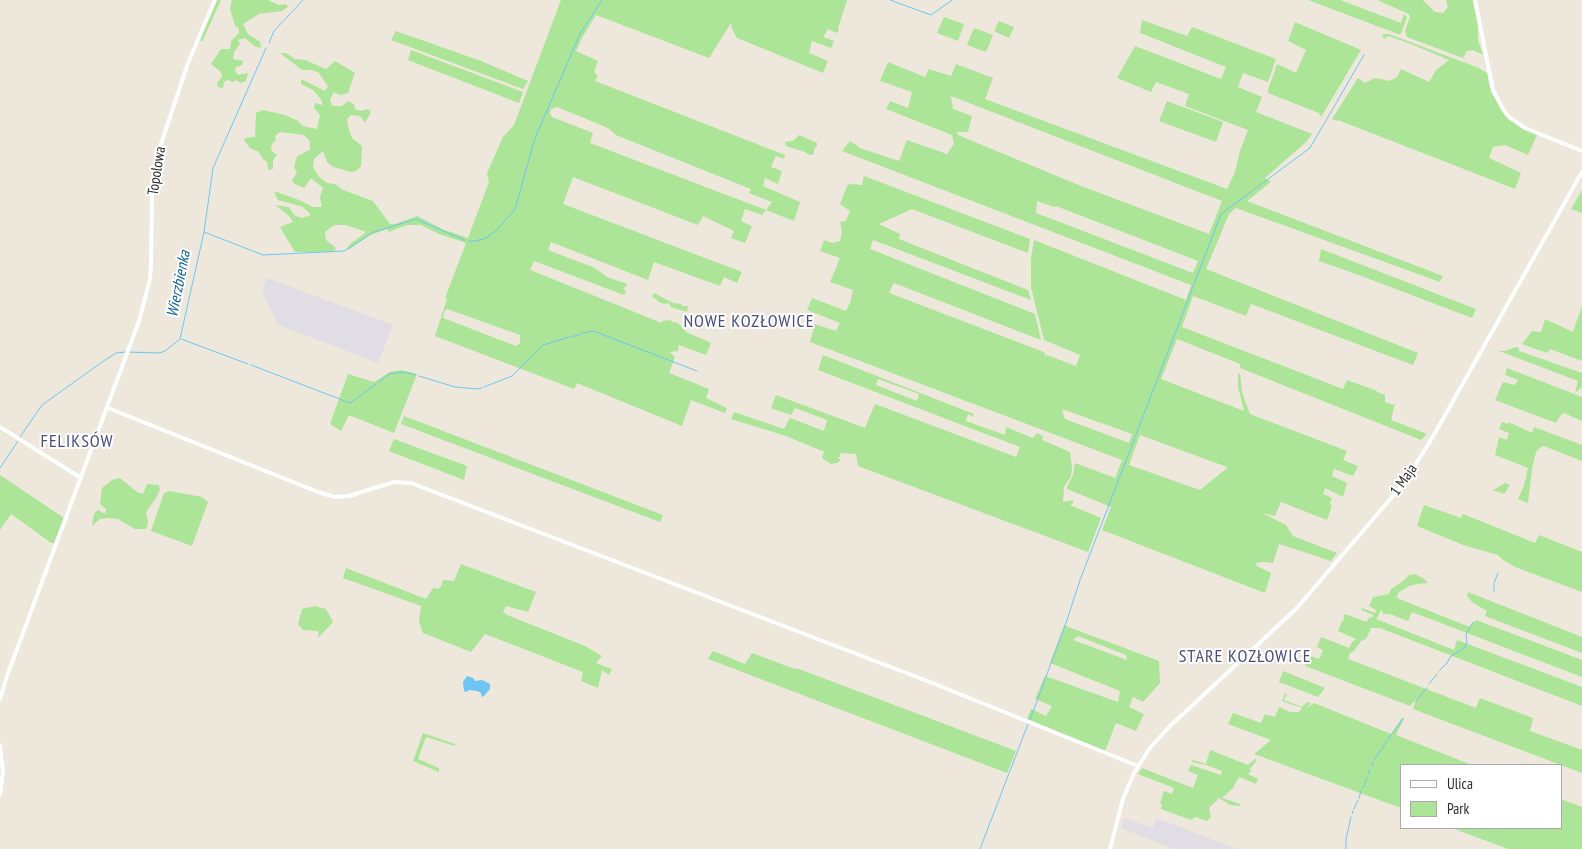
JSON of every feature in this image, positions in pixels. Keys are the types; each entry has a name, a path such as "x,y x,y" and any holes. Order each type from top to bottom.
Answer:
{"street":[{"name":"Topolowa","path":"0,699 139,321 150,272 152,196 156,155 188,63 215,0"},
{"path":"1475,0 1492,90 1503,109 1509,117 1525,128 1582,151"},
{"name":"1 Maja","path":"1110,849 1123,799 1138,766 1159,738 1296,609 1404,483 1431,440 1582,172"},
{"path":"108,408 318,492 335,497 349,496 394,482 411,483 935,684 1138,766"},
{"path":"0,427 81,478"},
{"path":"0,745 3,772 0,795"}],"shaded area":[{"path":"267,278 393,325 378,363 276,324 277,321 262,291"},
{"path":"1124,818 1153,828 1156,818 1237,849 1174,849 1121,828"}],"green space":[{"path":"216,0 221,0 202,42 199,39"},
{"path":"232,0 268,0 279,5 286,4 288,7 282,11 259,14 243,24 248,34 260,42 261,48 254,46 245,38 238,40 240,44 234,52 233,59 243,61 242,65 236,67 235,71 238,75 248,73 246,81 241,83 235,80 233,82 228,80 224,82 223,88 218,87 217,83 222,77 221,72 211,64 221,49 230,49 231,41 239,33 230,9"},
{"path":"561,0 847,0 839,30 837,33 828,29 823,37 834,41 831,48 812,41 809,53 828,61 823,73 737,38 731,23 709,58 596,15 576,51 598,61 594,72 598,76 595,81 785,155 784,159 776,156 771,167 782,171 778,184 765,178 763,186 800,202 794,221 766,210 762,215 745,209 741,221 752,226 745,243 731,238 734,231 703,216 698,225 573,177 563,204 742,272 737,283 724,277 720,286 654,262 648,280 551,242 548,250 595,268 607,277 627,284 623,288 626,291 624,295 534,261 530,270 662,323 662,321 671,320 678,323 686,332 711,343 706,355 679,345 678,351 670,352 675,357 669,373 709,389 706,398 727,408 725,413 691,400 682,426 577,383 574,389 435,336 447,299 445,298 466,243 439,234 421,225 407,225 389,232 387,229 368,236 350,249 347,249 349,245 366,232 346,225 334,225 325,232 326,240 336,248 334,252 295,252 280,227 293,222 289,216 275,205 289,207 294,215 302,218 311,215 303,207 278,200 274,191 313,207 322,207 320,197 323,188 311,178 304,188 293,183 292,180 297,173 294,167 297,156 310,150 310,141 304,135 280,132 275,136 276,140 272,144 271,150 277,155 273,160 273,169 268,170 267,162 259,152 250,148 244,140 245,138 255,137 256,113 263,110 285,115 298,121 303,126 317,129 320,115 314,108 315,103 323,105 321,99 313,90 301,84 301,79 325,91 328,86 318,72 302,70 280,53 286,53 295,59 305,60 326,69 335,61 355,73 348,93 340,95 334,92 330,99 332,106 342,106 348,101 354,104 355,109 361,111 368,109 371,112 365,123 360,116 351,115 347,119 352,138 362,146 361,166 356,171 351,172 333,167 327,162 323,151 314,159 313,167 319,177 327,183 335,184 343,190 373,201 390,224 417,216 442,229 468,238 489,182 487,173 503,137 514,125","holes":["557,107 608,128 616,135 751,189 749,193 772,202 766,210 590,143 593,133 552,117 550,114 551,109","447,309 520,335 520,343 516,346 443,318 444,312"]},
{"path":"1308,0 1340,0 1401,23 1404,14 1407,17 1401,34 1398,34"},
{"path":"1377,0 1423,0 1435,12 1443,13 1448,7 1446,0 1473,0 1478,26 1478,40 1483,55 1473,50 1467,51 1463,58 1407,37 1405,31 1410,17 1409,14"},
{"path":"944,17 964,24 958,41 937,33"},
{"path":"1142,20 1187,36 1192,27 1276,59 1268,82 1243,73 1238,87 1262,97 1256,112 1312,134 1307,141 1265,178 1271,182 1247,201 1443,276 1440,282 1236,208 1229,214 1206,269 1418,353 1413,365 1251,304 1246,316 1193,296 1182,327 1343,389 1347,380 1377,391 1385,395 1385,402 1393,405 1395,403 1391,420 1427,434 1421,440 1240,368 1240,364 1177,339 1161,379 1244,411 1238,387 1238,373 1240,374 1242,392 1250,414 1347,451 1343,460 1358,466 1353,476 1334,469 1332,476 1347,483 1343,497 1325,488 1323,494 1332,498 1330,504 1332,506 1327,520 1281,502 1275,516 1262,513 1286,525 1293,536 1337,553 1331,561 1279,544 1273,563 1256,563 1257,566 1271,573 1265,593 1102,530 1111,507 1067,489 1067,487 1073,475 1075,463 1115,478 1122,460 810,342 815,324 836,331 840,323 807,310 812,298 846,311 850,303 853,290 830,282 840,258 820,251 824,240 832,243 840,241 842,232 840,222 846,221 850,211 840,204 848,184 862,185 864,176 1030,239 1028,253 912,209 879,224 900,234 899,239 1028,290 1031,300 873,240 870,249 1035,314 1041,340 894,283 889,293 1044,352 1046,357 1047,355 1076,366 1080,355 1044,340 1031,287 1031,259 1034,240 1186,300 1191,285 842,151 850,141 860,148 899,161 907,140 947,154 954,144 952,135 886,109 890,101 908,108 912,92 880,81 888,62 925,77 929,69 951,76 956,64 993,78 985,99 1227,189 1235,172 1248,130 1185,106 1189,94 1156,82 1151,92 1117,78 1135,46 1221,79 1226,67 1140,33","holes":["951,96 1222,201 1209,234 1081,186 958,135 957,132 968,132 972,116 953,109","1037,201 1056,206 1198,261 1193,273 1036,213","1062,409 1132,434 1129,443 1065,419","1140,435 1227,468 1200,490 1129,465"]},
{"path":"999,21 1014,27 1009,38 994,31"},
{"path":"1295,22 1361,50 1321,117 1319,113 1268,93 1277,64 1296,73 1306,50 1288,41"},
{"path":"974,28 993,35 986,52 967,45"},
{"path":"396,31 481,61 528,81 523,89 391,40"},
{"path":"1389,34 1479,68 1487,73 1491,92 1506,115 1522,128 1537,135 1528,155 1505,145 1493,147 1489,158 1521,173 1515,189 1332,119 1358,78 1365,83 1375,78 1390,81 1397,77 1401,69 1429,82 1436,70 1449,60 1388,36 1385,39 1382,36"},
{"path":"411,50 523,92 519,103 408,60"},
{"path":"1167,101 1223,122 1216,142 1159,121"},
{"path":"799,135 817,143 814,154 809,155 786,146 785,142 793,141"},
{"path":"1582,190 1582,213 1571,209"},
{"path":"1321,249 1476,309 1472,318 1319,261"},
{"path":"654,293 673,303 688,306 687,312 671,307 669,303 659,302 652,296"},
{"path":"1582,306 1582,361 1550,349 1547,353 1522,344 1532,331 1541,332 1545,319 1573,332"},
{"path":"1519,348 1519,351 1582,373 1582,387 1575,393 1578,381 1499,351"},
{"path":"823,355 974,414 973,417 968,414 966,421 1005,435 1006,427 1033,438 1037,433 1043,436 1042,440 1070,452 1071,476 1064,487 1063,502 1073,500 1073,503 1070,505 1101,518 1088,552 858,466 856,454 840,453 840,457 837,457 841,460 831,464 822,458 824,452 827,453 786,436 731,419 734,412 784,429 790,418 824,431 827,420 795,408 791,415 771,408 776,395 865,428 875,404 1016,457 1020,447 818,370","holes":["878,379 919,394 917,401 876,385"]},
{"path":"1507,368 1582,397 1582,421 1564,413 1556,423 1495,400 1503,382 1515,385 1518,380 1505,375"},
{"path":"401,370 417,374 394,433 349,415 341,431 330,424 348,374 374,382 390,372"},
{"path":"404,416 663,515 660,522 401,424"},
{"path":"1502,422 1508,424 1509,422 1532,433 1534,427 1582,445 1582,461 1544,446 1541,447 1536,452 1532,469 1528,503 1518,499 1524,486 1528,468 1495,455 1499,437 1507,440 1509,433 1499,429"},
{"path":"394,439 467,466 464,480 389,451"},
{"path":"0,475 64,518 54,543 51,543 11,514 0,530"},
{"path":"120,478 137,492 143,494 147,484 159,485 160,490 146,512 148,523 146,529 135,529 118,519 107,518 100,519 92,526 94,514 98,510 105,514 106,509 100,504 102,488 112,480"},
{"path":"1505,483 1510,485 1504,494 1493,490"},
{"path":"169,491 202,497 208,502 192,546 151,531 164,493"},
{"path":"1424,505 1461,518 1463,514 1535,543 1539,535 1582,552 1582,592 1515,567 1498,555 1463,545 1417,526"},
{"path":"461,564 536,592 528,612 506,606 503,612 585,646 602,656 596,663 612,669 609,675 602,670 598,688 581,681 583,672 485,634 471,652 423,633 419,621 421,606 343,578 346,568 426,599 433,588 438,589 441,586 443,580 454,581"},
{"path":"1415,574 1428,583 1409,586 1398,593 1397,598 1470,627 1476,620 1582,660 1582,677 1412,612 1408,621 1390,614 1383,614 1382,609 1376,619 1454,650 1457,640 1582,687 1582,706 1380,628 1371,628 1366,639 1361,641 1354,651 1350,653 1348,659 1476,708 1480,698 1533,718 1530,731 1582,750 1582,773 1413,709 1417,698 1410,706 1305,666 1308,655 1319,659 1323,650 1317,647 1321,637 1349,648 1356,639 1338,631 1342,621 1345,622 1343,620 1345,614 1366,622 1373,615 1361,610 1362,608 1375,613 1376,610 1369,606 1373,597 1389,594 1391,589 1409,575"},
{"path":"1468,592 1582,637 1582,653 1485,616 1487,611 1472,602 1467,596"},
{"path":"315,606 326,609 333,622 317,639 318,631 303,630 298,624 302,609"},
{"path":"1064,626 1066,626 1159,661 1160,683 1143,702 1133,697 1129,707 1144,714 1136,731 1116,723 1105,751 1027,719 1031,709 1046,716 1052,706 1035,699 1045,676 1118,702 1120,691 1050,663","holes":["1078,636 1126,655 1127,660 1073,640"]},
{"path":"713,651 745,664 752,653 1016,751 1007,773 708,659"},
{"path":"1283,671 1325,688 1318,697 1279,682"},
{"path":"1285,693 1287,694 1284,700 1302,707 1307,702 1311,703 1306,709 1314,703 1391,734 1402,718 1404,718 1396,735 1469,764 1400,764 1400,808 1254,754 1271,740 1228,724 1233,713 1261,723 1265,714 1275,717 1279,707 1290,712 1299,712 1302,708 1282,701"},
{"path":"423,733 455,744 455,746 426,737 418,759 439,768 439,772 413,761"},
{"path":"1210,750 1248,765 1255,759 1257,760 1248,774 1258,779 1256,784 1239,777 1233,788 1222,798 1241,806 1230,805 1219,798 1209,808 1211,817 1207,821 1196,817 1191,820 1161,809 1162,804 1160,803 1164,791 1172,794 1174,788 1138,774 1142,768 1193,788 1198,775 1188,771 1191,765 1221,775 1222,771 1192,762 1193,760 1206,764"},
{"path":"1562,799 1582,807 1582,849 1508,849 1455,829 1562,829"}],"water":[{"path":"467,676 475,681 482,680 490,684 490,689 482,697 481,693 477,691 464,691 463,682"}],"waterway":[{"name":"Wierzbienka","path":"269,43 274,31 303,0"},
{"path":"469,241 486,238 497,230 515,209 535,138 580,34 602,0"},
{"path":"890,0 931,15 952,0"},
{"name":"Wierzbienka","path":"129,352 159,353 165,351 180,339 204,232 213,168 266,48"},
{"path":"1030,720 1080,580 1221,214 1310,148 1364,55"},
{"path":"204,232 263,255 344,251 374,232 416,219 464,240"},
{"path":"583,333 596,332 697,371"},
{"path":"571,337 581,334"},
{"path":"484,387 512,376 543,345 569,337"},
{"path":"181,339 248,364"},
{"name":"Wierzbienka","path":"20,437 42,405 105,360 116,353 125,352"},
{"path":"251,365 350,403 376,384"},
{"path":"379,382 389,374 403,372 416,375"},
{"path":"419,376 455,387 482,388"},
{"name":"Wierzbienka","path":"0,468 18,441"},
{"path":"1494,591 1494,583 1498,573"},
{"path":"1439,671 1450,657 1464,648 1467,643 1466,634 1473,622"},
{"path":"1429,684 1437,674"},
{"path":"1415,702 1427,688"},
{"path":"1388,739 1403,719"},
{"path":"980,849 1028,724"},
{"path":"1374,760 1387,741"},
{"path":"1368,774 1370,769"},
{"path":"1363,788 1367,778"},
{"path":"1359,798 1361,791"},
{"path":"1354,809 1358,800"},
{"path":"1346,849 1346,839 1351,817"}],"district":[{"name":"NOWE KOZŁOWICE","path":"749,322"},
{"name":"FELIKSÓW","path":"77,442"},
{"name":"STARE KOZŁOWICE","path":"1245,657"}]}
